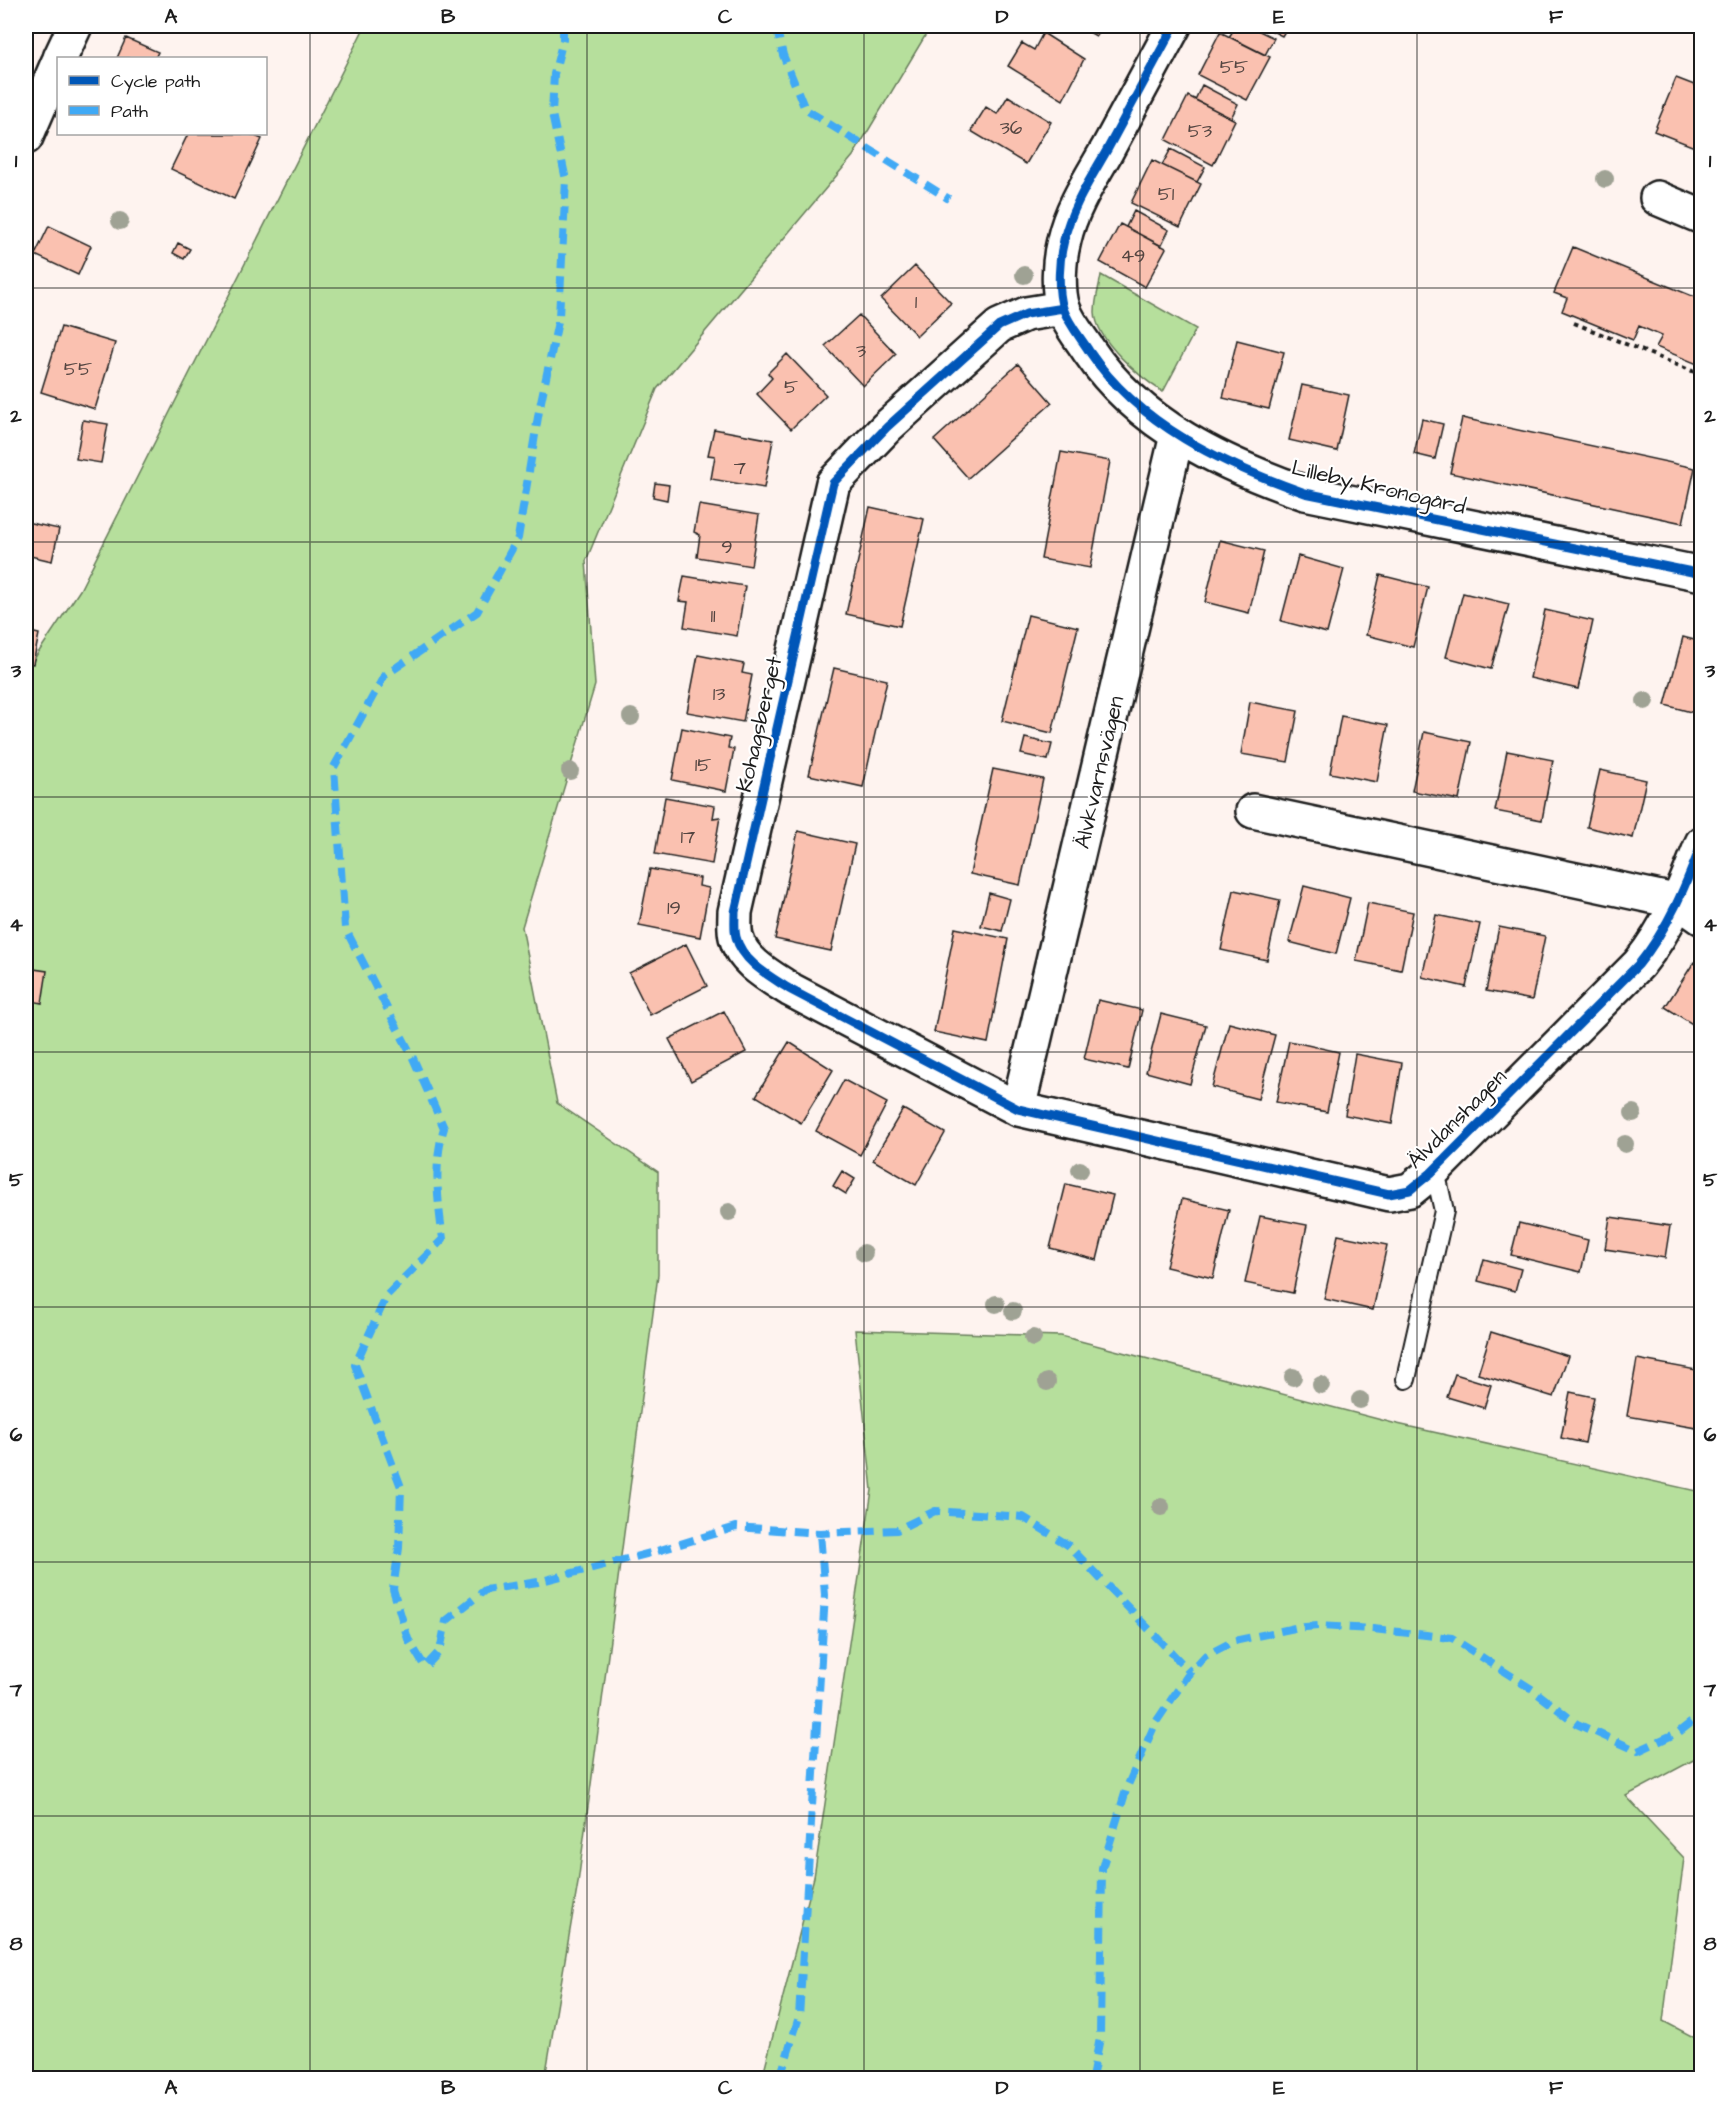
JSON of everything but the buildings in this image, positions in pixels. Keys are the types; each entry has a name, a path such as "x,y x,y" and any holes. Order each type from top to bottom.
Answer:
{"street":[{"path":"60,57 75,26"},
{"name":"Lilleby Kronogård","path":"1174,26 1079,200 1064,239 1060,288 1063,308 1104,373 1134,405 1177,435 1264,478 1305,493 1701,574"},
{"path":"26,137 57,65"},
{"path":"1657,198 1701,217"},
{"name":"Kohagsberget","path":"1018,1109 791,990 762,971 742,952 736,936 735,912 833,483 886,427 999,326 1026,314 1063,308"},
{"name":"Älvkvarnsvägen","path":"1018,1109 1177,435"},
{"path":"1253,811 1690,910"},
{"name":"Älvdanshagen","path":"1018,1109 1389,1194 1410,1190 1431,1173 1690,910 1701,843"}],"lane":[{"name":"Älvdanshagen","path":"1406,1379 1444,1211 1438,1184 1431,1173"}],"path":[{"path":"1574,323 1701,375"}],"green space":[{"path":"365,26 931,26 853,156 657,389 586,561 595,685 522,927 557,1103 658,1172 658,1275 578,1883 545,2078 26,2078 26,671 80,590"},
{"path":"1101,275 1196,329 1163,392 1121,358 1103,335 1095,312"},
{"path":"855,1330 1061,1336 1393,1423 1701,1492 1701,1756 1626,1796 1684,1858 1663,2021 1701,2041 1701,2078 762,2078 814,1877 872,1490"}],"marked path":[{"path":"563,26 563,40 554,74 552,114 566,180 559,317 539,411 518,538 477,612 384,676 334,767 345,928 413,1058 444,1128 438,1155 438,1197 443,1239 387,1295 355,1365 401,1487 399,1548 393,1589 408,1639 425,1667 440,1651 446,1621 485,1590 538,1582 654,1552 736,1527 820,1533 897,1530 935,1511 1023,1517 1068,1545 1190,1672"},
{"path":"776,26 783,55 805,109 949,199"},
{"path":"780,2078 799,2017 825,1595 820,1533"},
{"path":"1092,2078 1100,2038 1102,1868 1127,1787 1156,1722 1190,1672 1205,1656 1234,1641 1295,1628 1319,1626 1373,1629 1452,1638 1533,1690 1577,1724 1638,1751 1679,1732 1702,1714"}],"cycle path":[{"path":"1174,26 1082,194 1071,216 1062,248 1059,283 1063,308 1074,330 1109,377 1157,421 1185,439 1243,469 1305,493 1702,574"},
{"path":"1063,308 1026,314 999,326 887,427 833,483 735,912 735,934 739,946 758,968 791,990 1018,1109 1389,1194 1410,1190 1431,1173 1639,964 1668,921 1702,843"}]}
